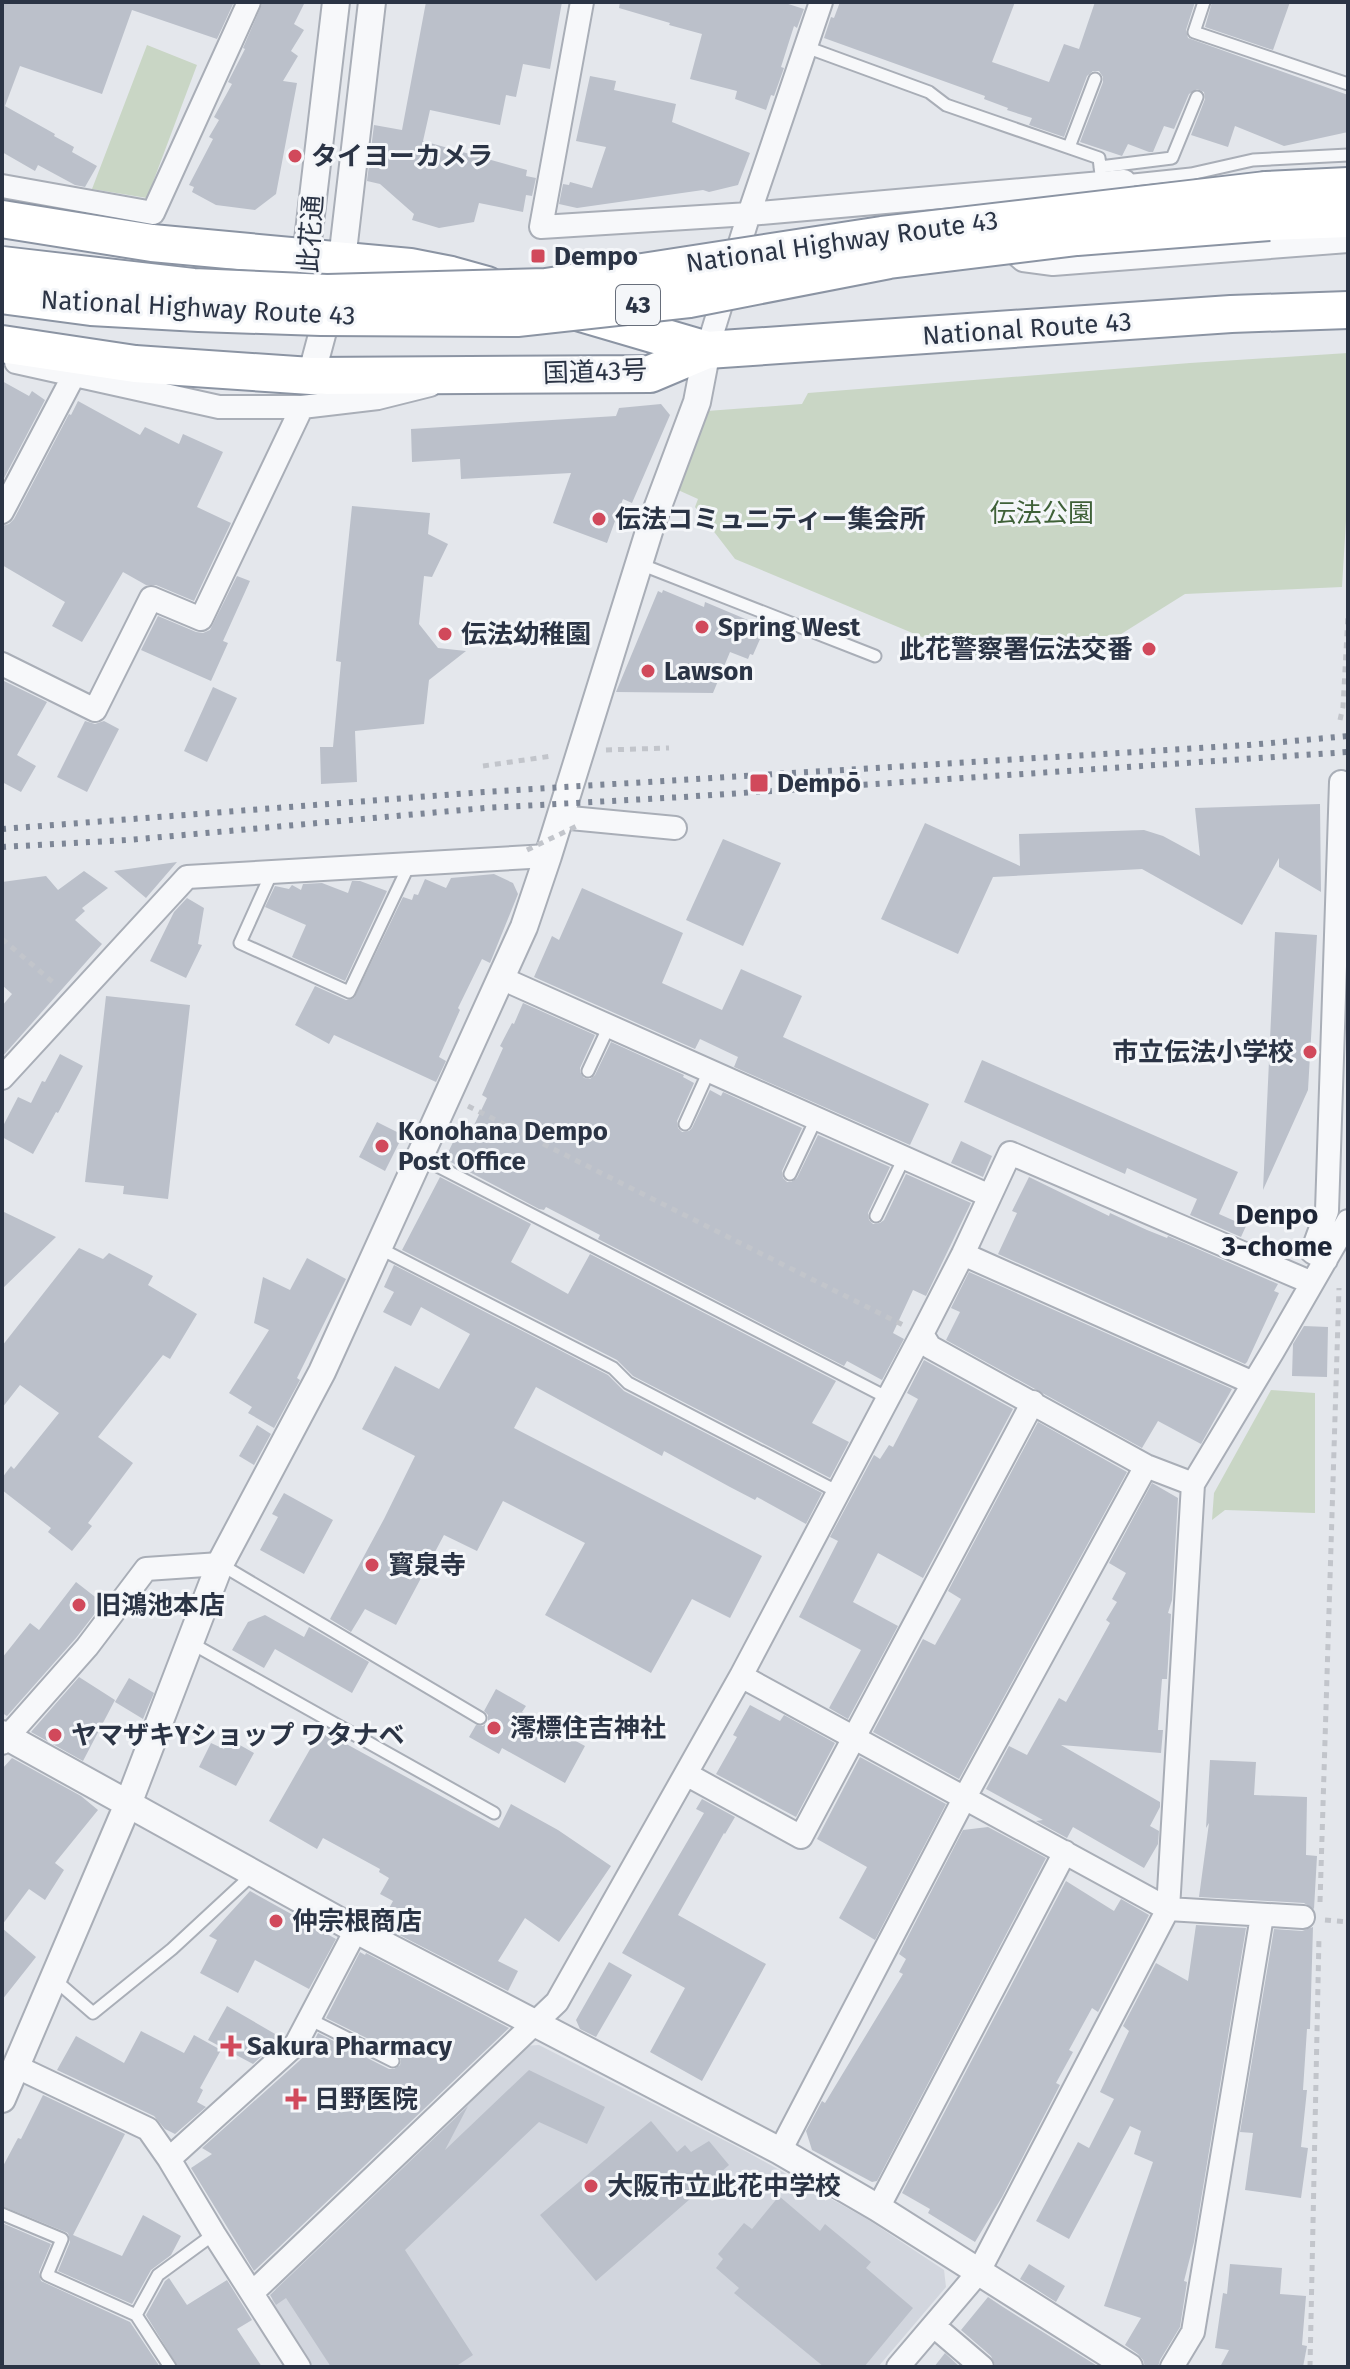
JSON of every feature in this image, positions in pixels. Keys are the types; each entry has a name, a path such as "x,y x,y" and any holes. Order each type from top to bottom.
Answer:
{"highway":[{"name":"National Highway Route 43","path":"2,265 193,287 327,293 546,287 897,233 1266,190 1348,186"},
{"name":"国道43号","path":"2,219 152,243 410,267 451,275 707,350"},
{"name":"National Highway Route 43","path":"2,295 91,307 199,313 517,318 689,299 889,260 1077,237 1348,219"},
{"name":"National Route 43","path":"707,350 1231,314 1348,310"},
{"name":"国道43号","path":"2,344 306,391 466,375 650,374 707,350"}],"street":[{"path":"2,186 153,213 249,2"},
{"name":"此花通","path":"306,391 306,257 336,2"},
{"name":"此花通","path":"306,391 342,260 372,2"},
{"path":"582,2 541,227 952,198 1109,177"},
{"path":"2,2099 13,2064 128,1804 220,1564 322,1372 524,927 538,853 569,821 651,525 697,402 707,350 749,214 821,2"},
{"path":"952,198 1023,260 1053,264 1348,241"},
{"path":"2,359 219,407 306,391"},
{"path":"2,512 74,375"},
{"path":"2,664 95,710 151,598 201,619 306,391"},
{"path":"1333,1268 1312,1252 1327,1211 1341,782"},
{"path":"569,821 675,828"},
{"path":"2,1078 187,877 538,853"},
{"path":"501,978 990,1196"},
{"path":"252,2293 557,2002 741,1676 922,1334 1010,1153 1312,1283"},
{"path":"898,2367 978,2273 1168,1909 1193,1484 1312,1283 1333,1268 1348,1221"},
{"path":"963,1254 1253,1383"},
{"path":"922,1334 930,1347 1146,1466 1193,1484"},
{"path":"686,1774 801,1837 1033,1402"},
{"path":"780,2151 965,1797 1146,1466"},
{"path":"220,1564 146,1569 87,1647 3,1738 356,1930 780,2151 878,2208 1129,2367"},
{"path":"741,1676 1168,1909 1262,1916 1314,1914"},
{"path":"878,2208 1065,1852"},
{"path":"1172,2367 1193,2332 1262,1916"},
{"path":"169,2159 296,2044 356,1930"},
{"path":"13,2064 148,2129 299,2367"},
{"path":"934,2326 982,2367"}],"lane":[{"path":"1204,2 1194,32 1348,84"},
{"path":"806,47 929,92 946,105 1099,158 1109,177"},
{"path":"1069,147 1095,79"},
{"path":"1109,177 1172,158 1197,97"},
{"path":"1109,177 1191,174 1253,160 1348,155"},
{"path":"639,564 875,656"},
{"path":"272,872 240,943 349,992 409,864"},
{"path":"588,1071 609,1026"},
{"path":"685,1124 709,1071"},
{"path":"790,1174 816,1119"},
{"path":"420,1157 888,1398"},
{"path":"876,1216 904,1158"},
{"path":"379,1248 613,1368 628,1383 838,1492"},
{"path":"220,1564 480,1718"},
{"path":"190,1643 494,1813"},
{"path":"53,1978 93,2013 172,1949 254,1873"},
{"path":"309,2019 393,2061"},
{"path":"2,2214 62,2239 47,2275 136,2315 170,2367"},
{"path":"136,2315 158,2275 214,2234"}],"path":[{"path":"1340,720 1348,615"},
{"path":"538,853 569,821"},
{"path":"2,939 74,1000"},
{"path":"448,1096 922,1334"},
{"path":"1333,1268 1314,1914 1348,1922"},
{"path":"1310,2367 1319,1936"}],"shaded area":[{"name":"大阪市立此花中学校","path":"539,2045 749,2153 867,2219 944,2270 946,2287 878,2367 313,2367 272,2301 280,2275 523,2046"}],"green space":[{"path":"147,45 197,65 147,198 92,189"},
{"name":"伝法公園","path":"1348,353 1348,488 1342,587 1185,594 1102,646 970,657 735,559 695,507 698,499 678,490 707,411 802,404 808,393"},
{"path":"1271,1390 1315,1393 1315,1513 1225,1510 1212,1520 1214,1493"}],"building":[{"path":"2,2 234,2 217,39 132,10 102,94 20,66 5,106 55,134 74,147 72,152 97,166 85,187 75,185 38,165 35,171 2,152"},
{"path":"263,2 305,2 294,24 304,30 291,51 298,56 283,81 297,83 276,194 255,210 216,205 192,192 194,187 189,185 213,139 209,137 219,120 214,117 232,84 228,82"},
{"path":"426,2 562,2 550,69 523,64 516,97 506,95 500,125 430,110 423,141 527,170 526,176 536,178 532,196 526,195 523,212 479,203 474,222 439,228 412,220 414,214 380,184 367,181 374,125 402,130"},
{"path":"620,2 782,2 804,9 797,28 794,26 781,67 784,68 766,110 735,99 737,91 690,79 702,34 619,8"},
{"path":"840,2 1015,2 992,62 1049,82 1064,44 1079,49 1095,2 1195,2 1186,30 1188,38 1348,95 1348,132 1284,146 1235,126 1228,147 1191,135 1205,99 1204,92 1197,89 1189,94 1174,129 1164,126 1153,152 1128,144 1122,156 1080,142 1103,82 1099,71 1087,76 1064,137 1029,125 1032,118 1007,110 984,99 985,96 824,38"},
{"path":"1212,2 1290,2 1273,50 1205,27"},
{"path":"590,76 616,81 614,90 676,104 672,122 750,153 738,185 709,192 703,190 577,208 559,204 563,184 569,185 570,182 592,188 606,147 576,141"},
{"path":"2,381 29,396 32,391 45,400 2,482"},
{"path":"78,401 140,435 145,427 179,444 183,434 223,452 197,507 231,523 194,601 156,585 146,585 123,572 82,642 52,626 65,602 2,565 2,526 14,519"},
{"path":"661,404 670,415 632,503 623,499 607,543 553,523 571,473 461,479 460,459 412,462 411,429 616,416 619,408"},
{"path":"352,506 430,513 428,534 448,544 432,577 424,576 419,624 438,648 466,651 429,680 424,724 355,731 357,782 321,784 320,747 333,747 341,662 336,661"},
{"path":"237,576 250,581 223,641 228,643 211,681 141,650 158,616 196,632 210,630"},
{"path":"663,590 704,607 705,602 762,626 764,630 753,655 750,654 748,659 730,652 713,693 616,692 658,591 662,593"},
{"path":"2,680 47,702 17,755 36,766 21,792 2,782"},
{"path":"213,687 237,698 207,762 184,751"},
{"path":"85,721 95,724 104,721 119,729 87,792 57,777"},
{"path":"1320,804 1321,892 1279,867 1279,858 1242,925 1142,869 993,877 958,954 881,919 925,823 1020,866 1019,834 1144,830 1163,836 1200,856 1195,808"},
{"path":"723,839 781,863 743,946 686,920"},
{"path":"177,862 146,898 114,871"},
{"path":"84,871 108,888 82,908 85,911 75,920 102,944 2,1057 2,1006 12,994 2,985 2,882 46,876 58,890"},
{"path":"494,874 513,883 518,894 490,963 482,959 458,1008 460,1010 439,1057 446,1061 436,1082 334,1035 329,1044 295,1025 315,986 346,1000 354,998 403,897 412,900 414,894 418,895 425,879 446,888 451,878"},
{"path":"352,881 387,891 345,981 292,957 306,925 265,907 275,886 289,889 292,885 301,890 303,884 322,883 348,893"},
{"path":"582,888 683,933 662,983 722,1010 741,969 802,996 783,1037 929,1104 910,1145 734,1067 738,1057 700,1039 695,1049 534,977 552,936 559,940"},
{"path":"187,898 204,908 198,944 202,945 186,978 150,961 174,912"},
{"path":"1275,932 1317,935 1308,1090 1263,1190"},
{"path":"106,996 190,1005 168,1199 123,1194 124,1186 85,1182"},
{"path":"523,1003 595,1035 580,1068 584,1078 590,1079 595,1075 611,1042 684,1075 694,1083 677,1121 682,1132 692,1128 710,1090 721,1096 723,1092 802,1128 782,1171 787,1182 797,1178 818,1135 890,1167 868,1213 873,1224 884,1220 906,1174 971,1203 926,1296 913,1290 893,1333 904,1339 882,1380 847,1361 844,1366 598,1239 600,1235 546,1207 539,1209 445,1159 455,1138 466,1142 487,1098 482,1095 503,1048 500,1046"},
{"path":"60,1054 83,1066 33,1154 2,1137 2,1128 18,1097 31,1103"},
{"path":"982,1060 1238,1172 1219,1214 1246,1226 1241,1237 1190,1215 1197,1199 1127,1168 1125,1174 964,1102"},
{"path":"377,1122 403,1135 385,1171 359,1157"},
{"path":"961,1141 992,1156 983,1177 951,1163"},
{"path":"440,1177 531,1224 511,1262 568,1294 590,1254 836,1381 812,1423 849,1442 830,1478 633,1376 617,1360 402,1250"},
{"path":"1029,1177 1109,1216 1110,1213 1168,1236 1278,1284 1274,1291 1279,1293 1247,1362 1245,1364 998,1254 1017,1213 1012,1211"},
{"path":"2,1211 56,1237 2,1289"},
{"path":"79,1248 103,1259 109,1253 153,1276 148,1285 197,1314 170,1359 163,1355 98,1437 133,1463 88,1523 92,1526 72,1551 48,1532 51,1528 2,1490 2,1478 11,1466 14,1469 59,1413 20,1385 2,1408 2,1346"},
{"path":"307,1258 346,1279 297,1378 300,1380 274,1428 248,1413 252,1407 229,1393 269,1330 254,1323 263,1277 290,1290"},
{"path":"394,1265 608,1375 624,1391 822,1493 806,1524 664,1451 662,1456 536,1387 514,1428 762,1556 730,1618 692,1599 651,1673 545,1615 585,1543 503,1501 477,1551 444,1535 396,1625 365,1609 351,1632 330,1619 415,1456 362,1429 395,1366 439,1389 470,1334 421,1307 411,1326 383,1312 394,1292 384,1287"},
{"path":"969,1272 1232,1389 1201,1444 1158,1421 1142,1448 946,1340 960,1312 951,1308"},
{"path":"1304,1326 1328,1327 1327,1377 1292,1376 1293,1344"},
{"path":"924,1360 1013,1409 923,1578 878,1553 853,1602 898,1626 848,1719 829,1708 861,1650 799,1617 838,1541 830,1537 874,1455 880,1459 889,1445 893,1447 918,1399 907,1393"},
{"path":"1038,1422 1127,1472 959,1779 873,1732 923,1639 935,1645 961,1599 948,1591"},
{"path":"257,1425 271,1434 254,1465 239,1456"},
{"path":"1152,1483 1178,1498 1172,1600 1168,1613 1171,1614 1167,1679 1162,1679 1158,1730 1163,1730 1161,1753 1061,1745 1160,1802 1150,1826 1159,1831 1158,1844 1144,1868 1073,1827 1067,1838 1036,1821 1043,1820 986,1789 1009,1746 1027,1755 1059,1698 1066,1702 1110,1623 1106,1620 1117,1602 1112,1599 1126,1573 1109,1563"},
{"path":"284,1493 333,1520 304,1574 260,1550 278,1517 272,1514"},
{"path":"76,1582 103,1603 7,1716 2,1713 2,1658 30,1623 39,1630"},
{"path":"265,1615 304,1637 309,1627 369,1662 352,1693 275,1649 264,1668 232,1650 248,1622"},
{"path":"79,1677 115,1700 83,1761 31,1732"},
{"path":"129,1678 154,1693 143,1719 115,1702"},
{"path":"496,1689 526,1706 522,1712 585,1746 565,1783 502,1748 499,1754 469,1737 476,1725 483,1726 488,1722 484,1711"},
{"path":"750,1705 780,1721 784,1715 835,1743 796,1817 716,1774 737,1737 733,1735"},
{"path":"321,1730 499,1828 511,1804 558,1830 611,1866 559,1942 525,1918 498,1961 518,1971 508,1991 380,1925 393,1901 380,1894 389,1878 379,1872 380,1869 323,1838 317,1849 269,1821"},
{"path":"229,1739 254,1753 236,1786 199,1767 211,1743 224,1749"},
{"path":"860,1757 946,1804 875,1940 839,1918 867,1867 817,1839"},
{"path":"12,1758 81,1796 98,1810 55,1863 64,1870 45,1900 29,1889 2,1925 2,1769"},
{"path":"1210,1760 1256,1762 1254,1795 1307,1797 1306,1855 1317,1856 1314,1909 1304,1903 1199,1897 1209,1823 1206,1828"},
{"path":"702,1799 735,1817 678,1915 766,1964 702,2081 650,2052 685,1988 622,1953 704,1813 696,1809"},
{"path":"988,1827 1046,1858 877,2181 872,2182 812,2150 806,2131 903,1974 899,1972 906,1959 899,1954 963,1830"},
{"path":"1066,1881 1114,1911 1121,1899 1149,1915 1098,2012 1092,2008 1069,2050 1073,2052 1056,2083 1060,2085 975,2242 902,2193"},
{"path":"250,1891 336,1939 309,1989 255,1960 238,1993 200,1973 217,1940 209,1936"},
{"path":"1196,1925 1246,1928 1194,2242 1184,2281 1187,2282 1180,2327 1158,2367 1145,2367 1138,2354 1125,2345 1141,2318 1104,2306 1153,2162 1134,2154 1141,2131 1130,2126 1069,2239 1036,2221 1078,2142 1089,2148 1114,2099 1100,2092 1129,2031 1123,2026 1156,1963 1188,1981"},
{"path":"1313,1927 1310,2029 1307,2029 1303,2090 1307,2090 1301,2147 1308,2148 1301,2198 1245,2190 1253,2133 1240,2132 1274,1929 1302,1931"},
{"path":"2,1928 36,1957 2,2000"},
{"path":"360,1952 509,2028 254,2271 191,2168 212,2154 202,2148 308,2053 318,2033 389,2069 400,2065 397,2053 326,2018"},
{"path":"609,1962 632,1975 596,2037 580,2029 576,2020"},
{"path":"227,2006 282,2038 253,2064 208,2040"},
{"path":"141,2031 184,2053 194,2035 221,2050 200,2088 203,2090 197,2102 206,2107 175,2134 165,2129 154,2116 57,2070 76,2036 124,2063"},
{"path":"529,2070 605,2107 587,2144 539,2122 405,2250 473,2355 455,2367 331,2367 286,2298 276,2305 270,2295 468,2106 445,2150"},
{"path":"43,2095 125,2134 73,2235 122,2256 143,2215 181,2236 171,2255 151,2270 132,2304 58,2271 70,2242 68,2233 2,2206 2,2168"},
{"path":"651,2121 677,2152 685,2145 691,2152 709,2141 729,2165 596,2281 540,2215"},
{"path":"779,2196 820,2231 825,2224 871,2262 866,2268 913,2308 864,2367 824,2367 734,2293 739,2288 716,2268 723,2259 718,2254 744,2223 752,2229"},
{"path":"2,2223 51,2244 39,2272 41,2281 130,2322 160,2367 2,2367"},
{"path":"1029,2264 1065,2286 1056,2302 1020,2279"},
{"path":"1230,2264 1282,2268 1280,2294 1306,2296 1302,2345 1307,2346 1303,2367 1220,2367 1229,2350 1215,2348"},
{"path":"169,2278 187,2305 227,2280 252,2320 237,2329 262,2367 178,2367 146,2315"},
{"path":"988,2297 1099,2367 996,2367 991,2356 961,2330"},
{"path":"945,2353 960,2367 934,2367"}],"railway":[{"path":"2,829 484,792 1249,745 1348,736"},
{"path":"2,847 128,840 485,808 1348,752"}],"place":[{"name":"タイヨーカメラ","path":"295,156"},
{"name":"Dempo","path":"538,256"},
{"name":"伝法コミュニティー集会所","path":"599,519"},
{"name":"Spring West","path":"702,627"},
{"name":"伝法幼稚園","path":"445,634"},
{"name":"此花警察署伝法交番","path":"1149,649"},
{"name":"Lawson","path":"648,671"},
{"name":"Dempō","path":"759,783"},
{"name":"市立伝法小学校","path":"1310,1052"},
{"name":"Konohana Dempo Post Office","path":"382,1146"},
{"name":"寳泉寺","path":"372,1565"},
{"name":"旧鴻池本店","path":"79,1605"},
{"name":"澪標住吉神社","path":"494,1728"},
{"name":"ヤマザキYショップ ワタナベ","path":"55,1735"},
{"name":"仲宗根商店","path":"276,1921"},
{"name":"Sakura Pharmacy","path":"231,2046"},
{"name":"日野医院","path":"296,2099"},
{"name":"大阪市立此花中学校","path":"591,2186"}],"district":[{"name":"Denpo 3-chome","path":"1277,1230"}]}
